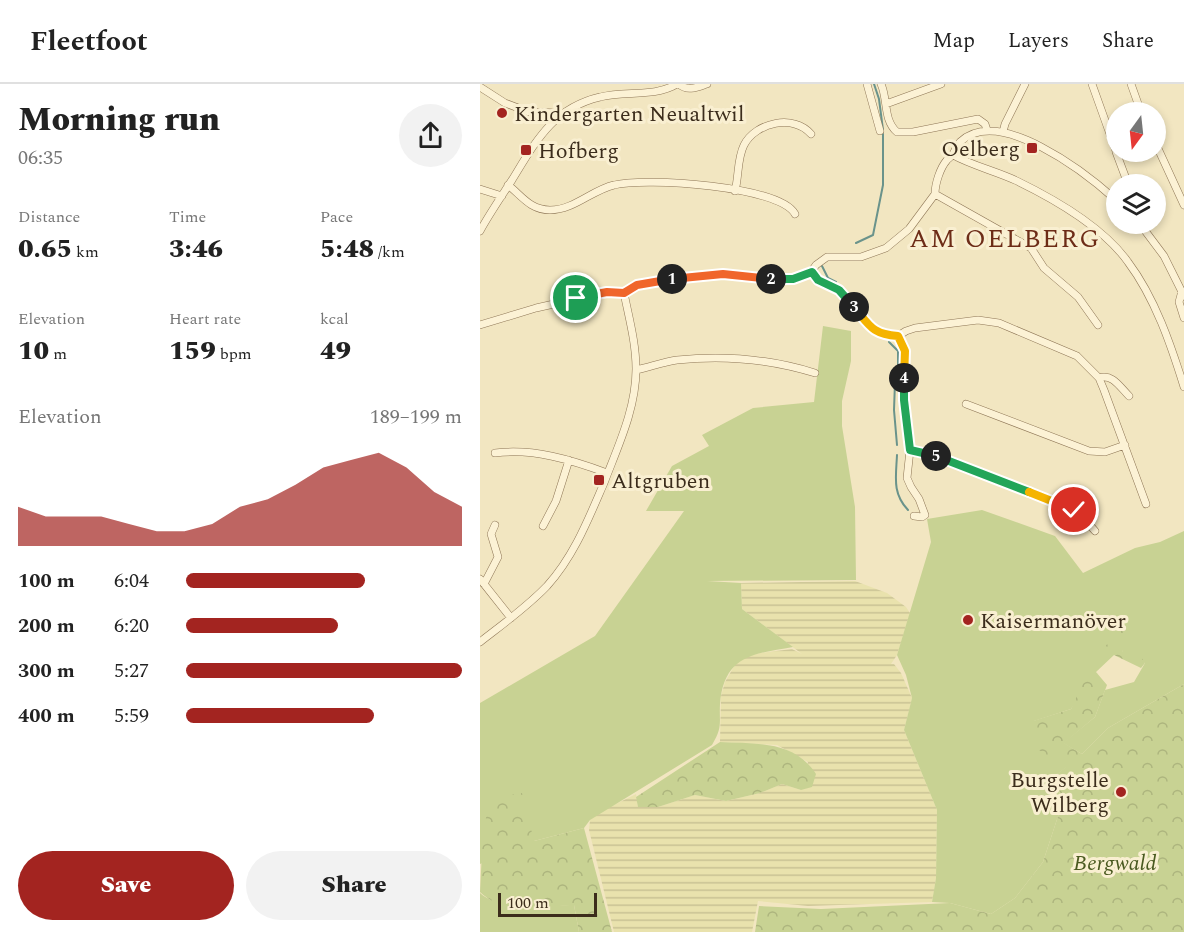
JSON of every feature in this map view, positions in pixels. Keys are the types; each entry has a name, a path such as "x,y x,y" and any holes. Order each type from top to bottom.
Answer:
{"street":[{"path":"480,231 540,134 562,113 600,97 655,92 678,84 689,89 707,84"},
{"path":"867,84 880,131"},
{"path":"881,84 889,122 899,132 913,132 978,119 985,124 987,130"},
{"path":"886,104 941,84"},
{"path":"1003,132 1025,84"},
{"path":"1092,84 1106,123"},
{"path":"1131,84 1137,102"},
{"path":"480,87 505,103 529,112 562,113"},
{"path":"735,191 740,154 753,134 769,126 790,122 806,128 811,134"},
{"path":"480,325 566,301 607,292 624,293 637,285 698,275 723,274 787,280 812,272 816,265 827,257 861,257 886,248 909,229 934,194 945,162 953,155 957,144 966,137 987,130 1016,136 1079,171 1106,192"},
{"path":"953,155 1041,194 1115,246 1127,260 1149,298 1168,341 1184,387"},
{"path":"1165,162 1184,204"},
{"path":"508,185 529,204 540,209 552,210 570,205 614,184 694,183 766,197 792,208 795,214"},
{"path":"480,189 502,196"},
{"path":"934,194 1031,248 1044,268 1078,297 1098,325"},
{"path":"1148,234 1164,256 1183,293 1179,302 1184,318"},
{"path":"812,272 818,280 836,288 843,294 874,330 884,335 898,336 915,328 978,320 999,323 1077,356 1099,378 1146,504"},
{"path":"480,642 547,586 565,563 584,530 629,416 636,370 632,329 624,293"},
{"path":"898,336 905,351 904,400 910,450 908,483 920,499 925,514 922,517 914,516"},
{"path":"636,370 675,360 725,358 778,363 815,373"},
{"path":"1099,378 1110,377 1129,396"},
{"path":"966,404 1089,451 1105,452 1125,445"},
{"path":"910,450 929,453 1066,506 1080,514 1095,531"},
{"path":"495,453 525,452 569,460 607,473"},
{"path":"543,526 556,501 569,460"},
{"path":"495,525 491,534 498,557 482,582 511,618"}],"shaded area":[{"path":"855,581 887,593 906,607 910,613 897,655 891,664 894,664 901,673 912,698 904,730 937,810 936,878 932,902 808,906 758,901 752,932 614,932 589,830 590,820 596,814 636,794 638,807 658,807 695,795 726,801 760,793 782,784 801,790 808,762 777,745 720,742 721,696 725,682 736,663 747,656 760,653 792,649 802,654 742,609 741,583"}],"green space":[{"path":"823,326 851,331 851,361 842,401 842,426 855,507 856,580 707,581 741,583 742,609 793,647 754,655 735,666 728,675 723,688 719,729 712,745 590,820 584,828 534,841 480,864 480,703 595,636 684,511 646,511 672,466 709,446 702,435 753,408 814,402"},
{"path":"982,510 1055,536 1083,573 1135,548 1160,542 1184,531 1184,684 1108,728 1082,754 1063,743 1095,717 1105,690 1134,682 1145,663 1122,653 1124,628 1071,709 1034,721 1068,766 1056,775 1062,804 1043,862 1015,898 991,914 950,903 932,902 936,878 937,810 904,730 912,698 906,675 897,655 931,542 927,519"},
{"name":"Bergwald","path":"1124,628 1130,633 1122,652 1138,652 1145,663 1141,668 1114,655 1096,672 1107,685 1095,717 1064,743 1082,754 1108,728 1184,684 1184,932 755,932 759,906 821,909 950,903 991,914 1015,898 1043,862 1062,804 1056,775 1067,766 1059,757 1054,760 1033,746 1033,721 1071,709 1095,656"},
{"path":"720,742 760,744 785,749 807,763 816,774 812,787 801,790 782,784 760,793 726,801 695,795 658,807 638,807 636,797"},
{"path":"522,793 534,841 584,828 612,932 579,932 574,905 537,908 512,907 490,899 480,892 483,831 489,805 505,796"},
{"path":"480,893 489,899 512,905 574,905 579,932 480,932"}],"waterway":[{"path":"874,84 879,99 883,130"},
{"path":"856,243 873,235 883,185 883,134"},
{"path":"822,266 828,278 836,282"},
{"path":"889,342 898,351 898,365"},
{"path":"895,382 894,410 897,445"},
{"path":"897,455 897,491 908,510"}],"place":[{"name":"Kindergarten Neualtwil","path":"502,113"},
{"name":"Oelberg","path":"1032,148"},
{"name":"Hofberg","path":"526,150"},
{"name":"Altgruben","path":"599,480"},
{"name":"Kaisermanöver","path":"968,620"},
{"name":"Burgstelle Wilberg","path":"1121,792"}],"district":[{"name":"AM OELBERG","path":"1005,238"}],"route":[{"path":"576,298 612,291 624,293 637,285 698,275 723,274 787,280 812,272 816,279 836,288 843,294 874,330 880,334 898,336 905,351 904,400 910,450 929,453 1074,510"}]}
